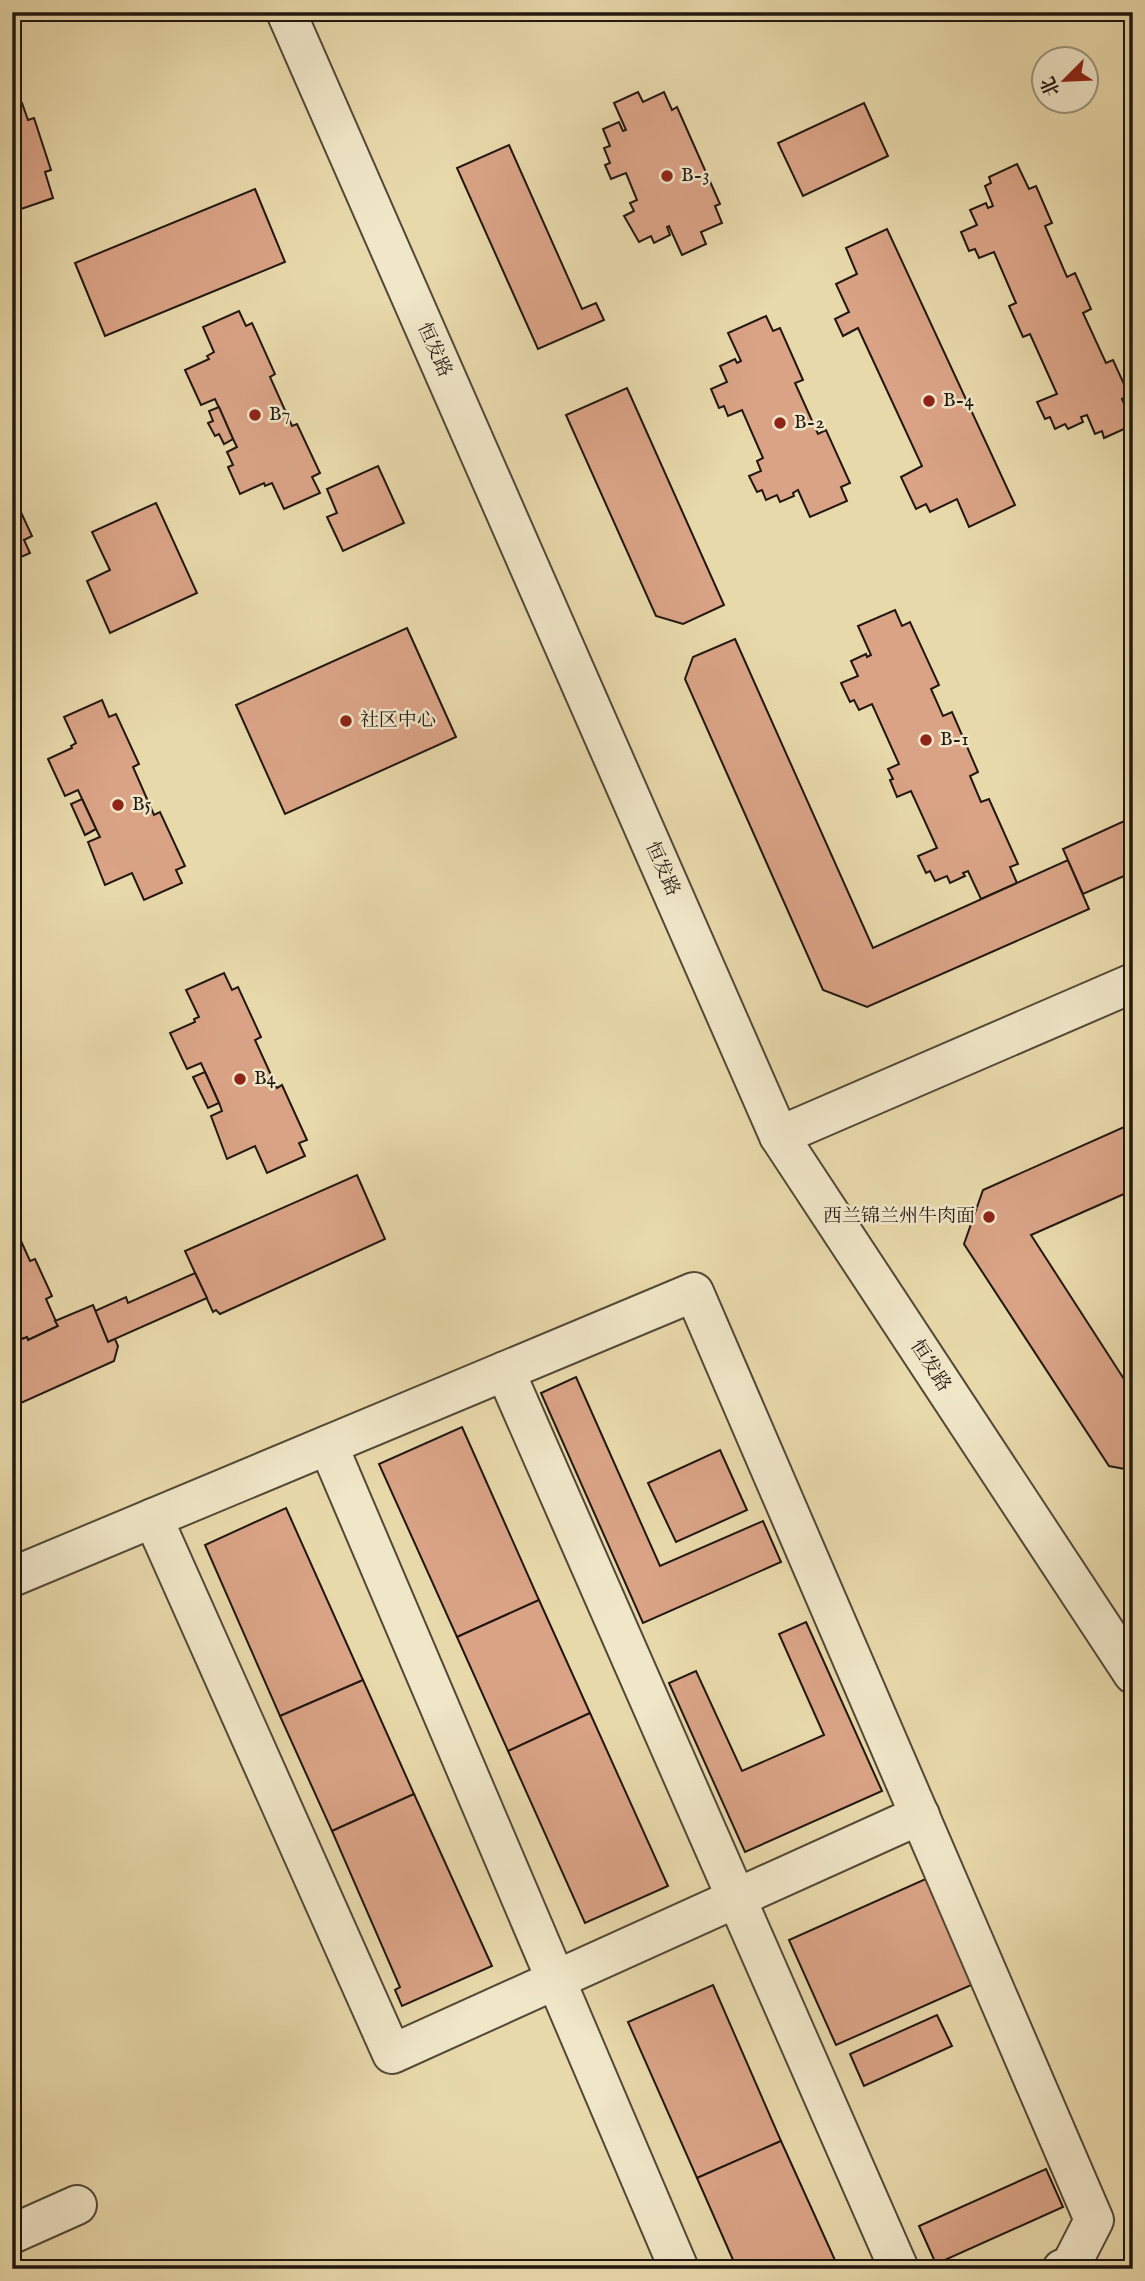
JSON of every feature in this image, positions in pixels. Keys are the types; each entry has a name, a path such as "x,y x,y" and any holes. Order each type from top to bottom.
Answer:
{"street":[{"name":"恒发路","path":"286,12 779,1136 1133,1674"},
{"path":"779,1136 1133,984"},
{"path":"12,1577 694,1292 1094,2220 1071,2265 1062,2269"},
{"path":"505,1371 900,2269"},
{"path":"328,1445 679,2269"},
{"path":"153,1518 392,2054 920,1815"},
{"path":"12,2234 77,2205"}],"building":[{"name":"B-3","path":"638,92 643,102 664,92 672,110 677,107 720,204 715,206 722,223 701,232 706,244 682,255 669,226 670,235 654,243 651,236 639,242 624,216 634,211 630,203 637,200 626,173 611,179 605,165 610,163 604,148 610,146 603,129 619,122 623,131 626,130 614,103"},
{"path":"22,103 28,120 34,118 51,170 45,172 53,198 21,209 17,199 12,200 12,107"},
{"path":"864,103 888,156 803,196 778,143"},
{"path":"509,145 582,309 596,303 604,320 538,349 457,168"},
{"path":"1017,164 1029,189 1036,186 1052,223 1045,226 1067,277 1075,273 1091,309 1083,313 1106,363 1113,360 1129,395 1122,399 1133,425 1104,438 1102,431 1095,434 1087,415 1081,417 1083,422 1068,429 1065,424 1055,429 1050,417 1045,419 1037,402 1057,394 1030,334 1023,337 1009,306 1016,303 994,252 979,258 975,249 969,251 961,232 977,225 970,210 986,203 988,208 993,206 985,186 991,183 989,177"},
{"path":"255,189 285,262 105,336 75,263"},
{"name":"B-4","path":"887,229 1015,505 969,527 957,499 930,512 926,504 916,509 901,477 922,466 858,328 843,336 835,319 849,312 836,284 857,274 846,248"},
{"name":"B7","path":"239,311 246,326 252,323 275,374 270,377 292,426 297,424 320,473 312,477 320,493 284,509 272,483 265,486 264,483 240,494 228,467 233,465 227,452 237,447 215,399 201,405 185,370 209,359 207,356 214,352 203,327"},
{"name":"B-2","path":"766,316 773,331 780,328 803,380 795,383 818,434 826,430 850,483 841,487 847,501 810,517 798,490 793,493 794,496 780,502 777,495 766,500 762,490 757,492 749,476 761,471 757,461 763,458 742,410 728,416 724,406 719,408 711,389 727,382 720,366 735,359 737,363 741,361 728,333"},
{"path":"627,388 724,605 683,624 656,616 566,415"},
{"name":"B7","path":"219,407 233,439 224,444 219,434 215,436 208,423 213,421 209,411"},
{"path":"378,466 404,523 343,551 327,517 337,513 327,489"},
{"path":"12,493 32,536 24,540 30,553 12,561"},
{"path":"156,503 197,593 110,633 87,581 110,570 92,532"},
{"name":"B-1","path":"895,610 902,626 910,622 939,685 931,689 943,716 952,712 978,772 970,776 981,802 989,799 1018,864 1010,867 1017,883 981,899 968,871 963,873 965,876 950,883 947,876 935,881 930,871 926,873 918,856 937,848 911,791 897,797 888,769 899,764 872,704 859,710 854,700 850,702 841,683 858,676 851,661 866,654 867,657 871,655 858,626"},
{"name":"社区中心","path":"407,628 456,737 285,814 236,705"},
{"path":"735,639 873,948 1068,860 1089,909 867,1007 823,990 685,679 693,657"},
{"name":"B5","path":"102,700 109,717 116,714 139,764 133,767 154,815 160,812 185,866 176,870 182,883 144,900 132,873 105,885 88,842 100,837 78,790 65,796 48,759 72,748 76,743 64,717"},
{"path":"82,799 96,829 85,835 71,804"},
{"path":"1133,817 1133,872 1083,894 1063,849"},
{"name":"B4","path":"224,973 232,990 238,987 261,1037 255,1040 277,1088 282,1085 307,1140 299,1143 305,1156 267,1173 255,1146 227,1159 211,1116 222,1111 201,1063 187,1069 170,1033 195,1022 194,1019 199,1017 186,990"},
{"path":"205,1072 219,1103 208,1108 193,1077"},
{"path":"1133,1123 1133,1190 1031,1235 1133,1393 1133,1468 1130,1470 1109,1466 964,1244 983,1190"},
{"path":"357,1175 385,1239 220,1314 216,1310 213,1312 185,1251"},
{"path":"12,1221 30,1261 35,1259 52,1296 46,1299 58,1326 28,1340 27,1337 22,1339 12,1325"},
{"path":"195,1273 207,1298 108,1342 95,1311 126,1297 128,1303"},
{"path":"93,1305 108,1342 115,1339 118,1346 114,1361 12,1407 12,1325 22,1339 27,1337 28,1340 58,1326 55,1321"},
{"path":"576,1377 660,1566 763,1521 781,1562 643,1623 541,1393"},
{"path":"462,1427 539,1600 457,1637 379,1464"},
{"path":"720,1450 747,1510 676,1542 648,1483"},
{"path":"286,1508 363,1680 280,1716 205,1545"},
{"path":"539,1600 590,1713 508,1751 457,1637"},
{"path":"806,1622 882,1791 745,1852 669,1683 696,1671 742,1771 824,1735 779,1634"},
{"path":"363,1680 414,1794 332,1831 280,1716"},
{"path":"590,1713 668,1886 585,1923 508,1751"},
{"path":"414,1794 492,1966 402,2006 395,1990 400,1987 332,1831"},
{"path":"930,1877 978,1982 836,2045 789,1940"},
{"path":"713,1985 781,2141 697,2178 628,2022"},
{"path":"937,2015 952,2046 864,2086 850,2054"},
{"path":"781,2141 839,2269 737,2269 697,2178"},
{"path":"1046,2169 1063,2207 936,2264 919,2226"}],"place":[{"name":"B-3","path":"667,176"},
{"name":"B-4","path":"929,401"},
{"name":"B7","path":"255,415"},
{"name":"B-2","path":"780,423"},
{"name":"社区中心","path":"346,721"},
{"name":"B-1","path":"926,740"},
{"name":"B5","path":"118,805"},
{"name":"B4","path":"240,1079"},
{"name":"西兰锦兰州牛肉面","path":"989,1217"}]}
